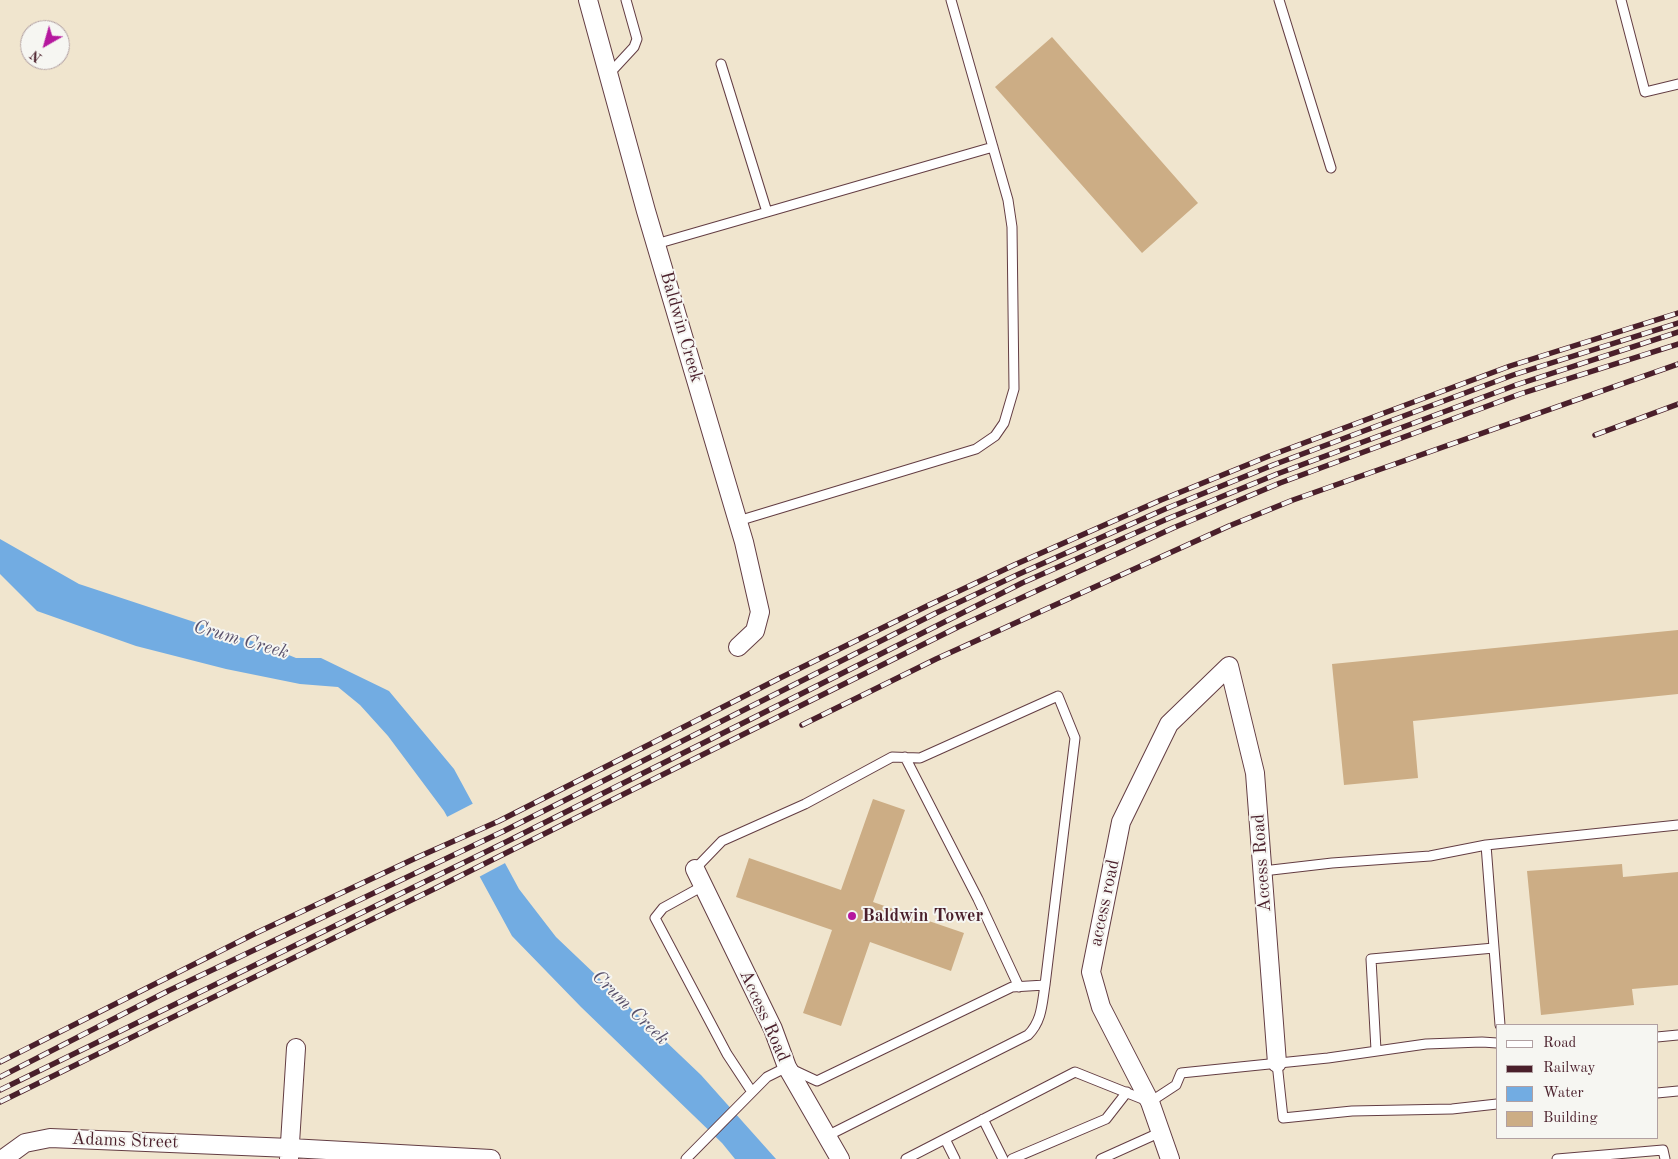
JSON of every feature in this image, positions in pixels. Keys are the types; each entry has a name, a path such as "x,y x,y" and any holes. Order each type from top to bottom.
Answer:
{"street":[{"name":"Baldwin Creek","path":"588,0 656,244 738,521 760,612 755,631 738,647"},
{"name":"Access Road","path":"1229,666 1255,773 1277,1063"},
{"name":"access road","path":"1170,1159 1150,1102 1101,1007 1091,972 1121,822 1169,724 1229,666"},
{"name":"Access Road","path":"695,869 773,1029 787,1067 840,1159"},
{"path":"289,1153 296,1048"},
{"name":"Adams Street","path":"3,1159 25,1143 50,1138 289,1153 492,1159"}],"lane":[{"path":"609,74 634,47 637,39 626,0"},
{"path":"738,521 976,449 996,436 1004,423 1014,389 1012,227 1008,200 952,0"},
{"path":"1279,0 1331,168"},
{"path":"1621,0 1645,92 1678,84"},
{"path":"721,64 767,212"},
{"path":"656,244 993,148"},
{"path":"695,869 722,841 805,804 892,757 920,758 1058,696 1075,738 1045,985 1041,1014 1036,1028 1028,1035 827,1136"},
{"path":"905,757 978,899 1019,987"},
{"path":"1263,871 1332,863 1430,856 1486,845 1678,825"},
{"path":"1486,845 1500,1024"},
{"path":"703,886 663,908 655,918 726,1054 752,1092"},
{"path":"1376,1050 1371,959 1494,948"},
{"path":"686,1159 767,1077 787,1067 818,1081 1012,987 1045,985"},
{"path":"1658,1037 1678,1035"},
{"path":"906,1159 1075,1072 1150,1102 1176,1085 1181,1074 1328,1058 1426,1044 1496,1043"},
{"path":"1277,1063 1283,1118 1352,1111 1452,1109 1496,1104"},
{"path":"1658,1093 1678,1091"},
{"path":"1012,1159 1106,1119 1126,1092"},
{"path":"983,1120 1003,1159"},
{"path":"1101,1159 1161,1132"},
{"path":"945,1139 955,1159"},
{"path":"1557,1159 1663,1150 1665,1159"}],"water":[{"name":"Crum Creek","path":"0,539 79,584 267,646 296,658 321,658 389,691 454,769 519,889 556,937 701,1075 776,1159 735,1159 722,1143 581,1007 512,936 444,811 388,736 360,705 338,687 300,684 226,669 136,646 37,611 0,574"}],"pier":[{"path":"476,802 507,862 477,878 445,818"}],"building":[{"path":"1052,37 1198,203 1142,253 995,87"},
{"path":"1678,630 1678,694 1413,721 1418,778 1344,785 1332,664"},
{"name":"Baldwin Tower","path":"873,799 905,810 873,902 964,933 951,971 870,942 841,1026 803,1013 832,930 736,897 749,858 841,890"},
{"path":"1622,864 1623,877 1678,872 1678,985 1632,989 1634,1005 1541,1015 1527,871"}],"railway":[{"path":"0,1062 256,933 499,821 780,678 1014,565 1161,500 1269,456 1510,366 1678,313"},
{"path":"0,1077 168,991 504,831 936,613 1019,574 1165,509 1273,465 1513,375 1678,323"},
{"path":"0,1090 508,841 1022,583 1167,519 1277,474 1516,385 1678,332"},
{"path":"0,1102 436,888 958,627 1173,528 1280,483 1520,394 1678,344"},
{"path":"802,725 936,659 1229,526 1293,500 1678,364"},
{"path":"1595,435 1678,404"}],"place":[{"name":"Baldwin Tower","path":"852,916"}]}
